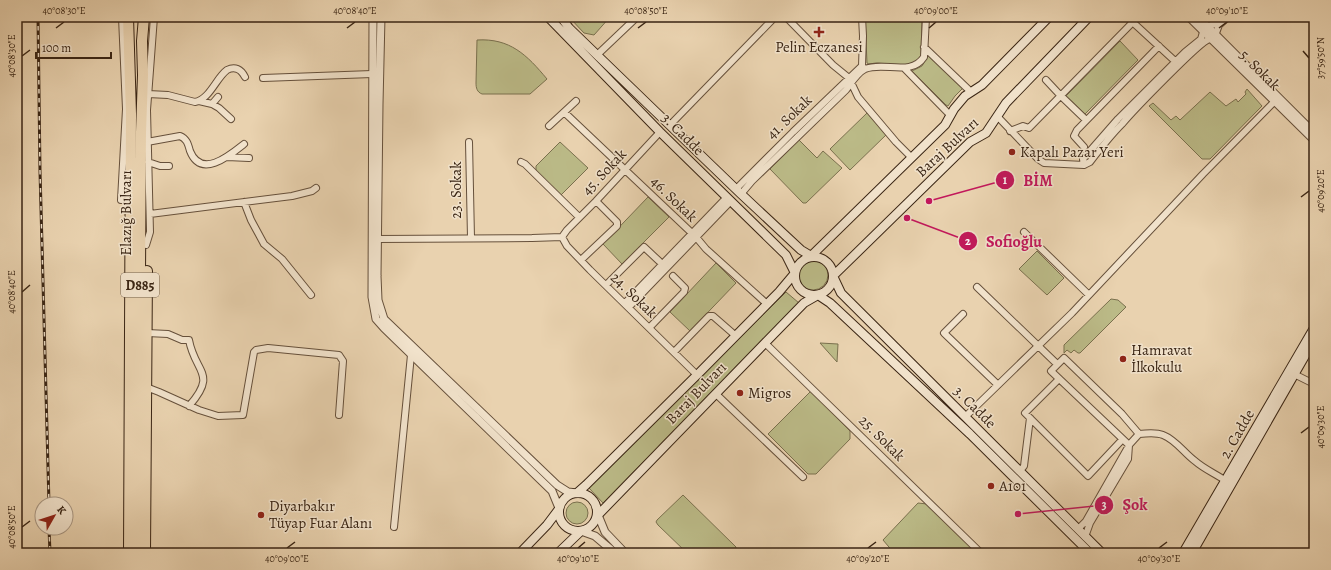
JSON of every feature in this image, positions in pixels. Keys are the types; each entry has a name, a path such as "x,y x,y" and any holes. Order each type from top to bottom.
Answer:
{"highway":[{"name":"Elazığ Bulvarı","path":"128,17 131,114 129,553"},
{"name":"Elazığ Bulvarı","path":"138,553 141,132 143,74 142,41 144,17"},
{"path":"141,195 146,245 147,334 145,553"},
{"path":"122,553 125,285 130,246"}],"main road":[{"name":"3. Cadde","path":"548,17 660,132 786,255 794,273"},
{"name":"3. Cadde","path":"561,17 569,28 738,192 791,241 811,256"},
{"name":"Baraj Bulvarı","path":"811,256 945,125 961,100 982,85 1049,17"},
{"name":"Baraj Bulvarı","path":"833,276 970,142 986,133 1006,103 1089,17"},
{"path":"811,256 818,256 829,263 833,276 829,288 818,295 812,295 801,290 797,285 794,273 800,262 811,256"},
{"name":"Baraj Bulvarı","path":"577,492 586,485 736,336 794,273"},
{"name":"3. Cadde","path":"833,276 841,293 1102,553"},
{"name":"3. Cadde","path":"818,295 830,303 970,434 1090,553"},
{"name":"Baraj Bulvarı","path":"598,515 804,304 818,295"},
{"name":"2. Cadde","path":"1184,553 1314,328"},
{"name":"2. Cadde","path":"1192,553 1314,340"},
{"path":"520,553 547,525 566,497 577,492 588,495 596,504 598,515 592,526 581,531 558,553"},
{"path":"559,508 559,514 564,525 569,529 581,531"}],"street":[{"path":"121,200 126,109 122,17"},
{"path":"146,245 150,232 147,142 148,94 154,17"},
{"path":"372,17 372,303 376,318 384,328 552,491 559,508"},
{"path":"381,17 377,239 378,300 384,319 557,485 568,492 577,492"},
{"path":"597,55 638,17"},
{"path":"670,125 775,17"},
{"path":"786,17 850,81 858,97 896,142 912,158"},
{"path":"856,17 862,20 863,68 904,68 916,66 924,57 926,17"},
{"path":"1127,17 1176,62"},
{"name":"5. Sokak","path":"1189,17 1205,29 1216,33 1314,133"},
{"name":"5. Sokak","path":"1198,17 1210,39 1314,140"},
{"path":"1084,165 1083,159 1118,119 1201,39 1205,29 1215,24 1222,17"},
{"path":"1216,33 1219,25 1228,17"},
{"path":"1010,131 1023,126 1029,128 1133,22"},
{"path":"997,116 1038,160 1044,163 1084,165 1090,162 1121,124 1179,65 1204,41 1210,39"},
{"path":"1084,147 1074,136 1077,130 1159,46"},
{"path":"924,47 971,92"},
{"path":"199,102 227,70 232,68 237,69 243,73 245,77"},
{"name":"41. Sokak","path":"738,192 752,181 863,68"},
{"path":"904,68 950,115"},
{"path":"263,78 372,74"},
{"path":"1046,80 1060,96 1086,120"},
{"path":"148,94 212,104 231,119"},
{"path":"212,104 218,97"},
{"path":"549,126 576,101"},
{"path":"965,417 1089,295 1203,174 1274,102"},
{"name":"46. Sokak","path":"564,112 710,252 767,304"},
{"name":"45. Sokak","path":"562,237 579,217 596,201 660,132"},
{"path":"147,142 180,136 184,138 196,161 206,165 220,161 244,144"},
{"name":"23. Sokak","path":"469,142 471,238"},
{"path":"227,157 249,158"},
{"path":"148,162 160,166 169,166"},
{"path":"521,162 525,164 579,217"},
{"path":"150,214 292,196 312,191 316,188"},
{"path":"627,305 729,199"},
{"path":"581,260 617,226 617,222 596,201"},
{"path":"244,202 251,220 264,244 282,259 311,295"},
{"path":"1024,232 1089,295"},
{"path":"377,239 562,237"},
{"name":"24. Sokak","path":"562,237 567,246 697,375"},
{"path":"606,285 644,247 659,261"},
{"path":"649,328 684,292 685,288 673,276"},
{"path":"977,287 1057,364"},
{"path":"963,314 944,333 998,384"},
{"path":"674,352 709,316 713,316 736,336"},
{"path":"147,334 168,334 182,340 189,340 191,352 204,378 204,383 197,397 189,406"},
{"name":"25. Sokak","path":"765,343 981,553"},
{"path":"146,387 189,406 218,416 243,415 254,352 259,348 339,355 343,361 339,415"},
{"path":"394,527 411,354"},
{"path":"1129,445 1051,371 1057,364 1064,358 1122,414 1139,434"},
{"path":"1294,374 1314,384"},
{"path":"1059,379 1025,413 1088,476 1120,442"},
{"path":"716,394 802,477"},
{"path":"1020,471 1024,466 1030,418"},
{"path":"1078,529 1086,521 1129,445 1139,434 1155,433 1168,437 1185,453 1226,481"},
{"path":"1085,536 1090,523 1128,459 1129,445"},
{"path":"598,515 605,532 626,553"},
{"path":"581,531 596,536 615,553"}],"shaded area":[{"path":"569,17 610,17 594,35 584,33"},
{"path":"865,17 922,17 921,57 912,64 875,66 867,63"},
{"path":"477,40 499,42 517,50 532,62 547,79 530,94 480,93 477,90 476,85"},
{"path":"1120,41 1138,60 1085,114 1066,96"},
{"path":"928,55 930,55 963,88 948,106 912,71 922,66"},
{"path":"1247,89 1262,106 1210,159 1202,159 1149,106 1153,103 1171,120 1176,116 1180,120 1210,92 1226,106 1236,99 1238,102 1246,94 1245,92"},
{"path":"867,113 887,134 850,170 830,149"},
{"path":"799,140 817,158 823,151 842,168 806,203 803,203 770,169"},
{"path":"560,142 588,168 560,196 536,172 536,166"},
{"path":"648,197 669,217 622,264 603,244"},
{"path":"1037,251 1064,278 1047,295 1019,269"},
{"path":"813,260 819,261 827,269 827,281 819,289 813,290 807,289 799,281 798,275 799,269 807,261"},
{"path":"716,263 736,283 690,331 670,312"},
{"path":"786,292 799,303 603,503 589,488"},
{"path":"1111,299 1118,300 1126,307 1080,353 1074,350 1071,353 1067,350 1064,353 1064,345"},
{"path":"820,343 838,344 837,362"},
{"path":"811,391 850,431 850,439 816,474 808,474 768,434"},
{"path":"683,495 736,547 736,553 687,553 658,525 656,522 657,520"},
{"path":"577,502 585,505 588,513 585,521 577,524 569,521 566,513 569,505"},
{"path":"918,503 927,504 973,550 971,553 894,553 883,540"}],"railway":[{"path":"38,17 40,171 49,496"},
{"path":"49,536 50,553"}],"place":[{"name":"Pelin Eczanesi","path":"819,32"},
{"name":"Kapalı Pazar Yeri","path":"1012,152"},
{"name":"BİM","path":"929,201"},
{"name":"Sofioğlu","path":"907,218"},
{"name":"Hamravat İlkokulu","path":"1123,359"},
{"name":"Migros","path":"740,393"},
{"name":"A101","path":"991,486"},
{"name":"Şok","path":"1018,514"},
{"name":"Diyarbakır Tüyap Fuar Alanı","path":"261,515"}]}
